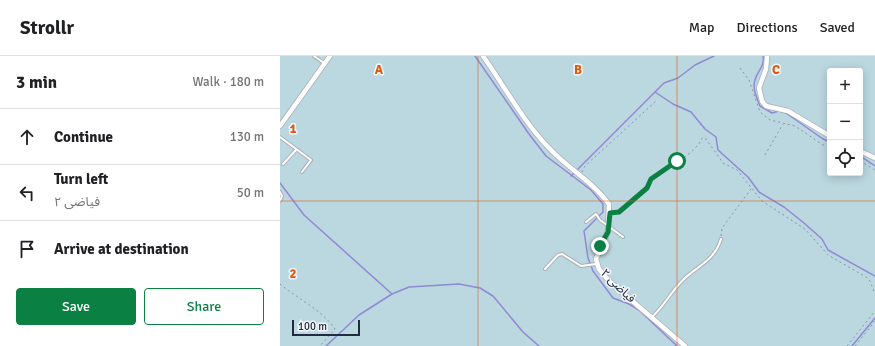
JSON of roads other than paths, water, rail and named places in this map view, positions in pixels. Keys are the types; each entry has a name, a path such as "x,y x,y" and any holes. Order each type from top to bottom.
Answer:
{"street":[{"path":"280,126 330,56"},
{"name":"فیاضی ۲","path":"483,56 536,132 552,151 574,168 604,197 609,204 610,213 608,232 595,264 610,282 685,346"},
{"path":"767,56 766,69 759,88 762,101 766,106 788,111 827,134"},
{"path":"863,152 875,158"}],"lane":[{"path":"314,56 324,63"},
{"path":"280,137 311,160 302,172"},
{"path":"283,164 296,150"},
{"path":"610,213 619,212 647,188"},
{"path":"280,192 282,196 280,200"},
{"path":"586,222 596,214 623,237"},
{"path":"652,317 682,281 702,267 719,246 721,239"},
{"path":"545,269 558,255 562,254 576,264 595,264"}],"waterway":[{"path":"475,56 546,156 591,190 603,204 603,212 584,231 588,258 593,271 613,298 629,304 639,310 677,346"},
{"path":"571,176 664,83 678,78 695,65 714,56"},
{"path":"763,56 763,63 754,83 755,93 760,106 772,113 779,111 786,113 827,141"},
{"path":"655,92 673,104 691,112 705,129 716,137 718,150 748,177 759,192 784,207 804,223 822,239 828,250 875,276"},
{"path":"863,158 875,166"},
{"path":"280,183 304,215 392,294"},
{"path":"326,346 359,315 392,294 409,287 459,284 480,288 493,296 523,332 539,346"},
{"path":"852,346 875,318"}]}
